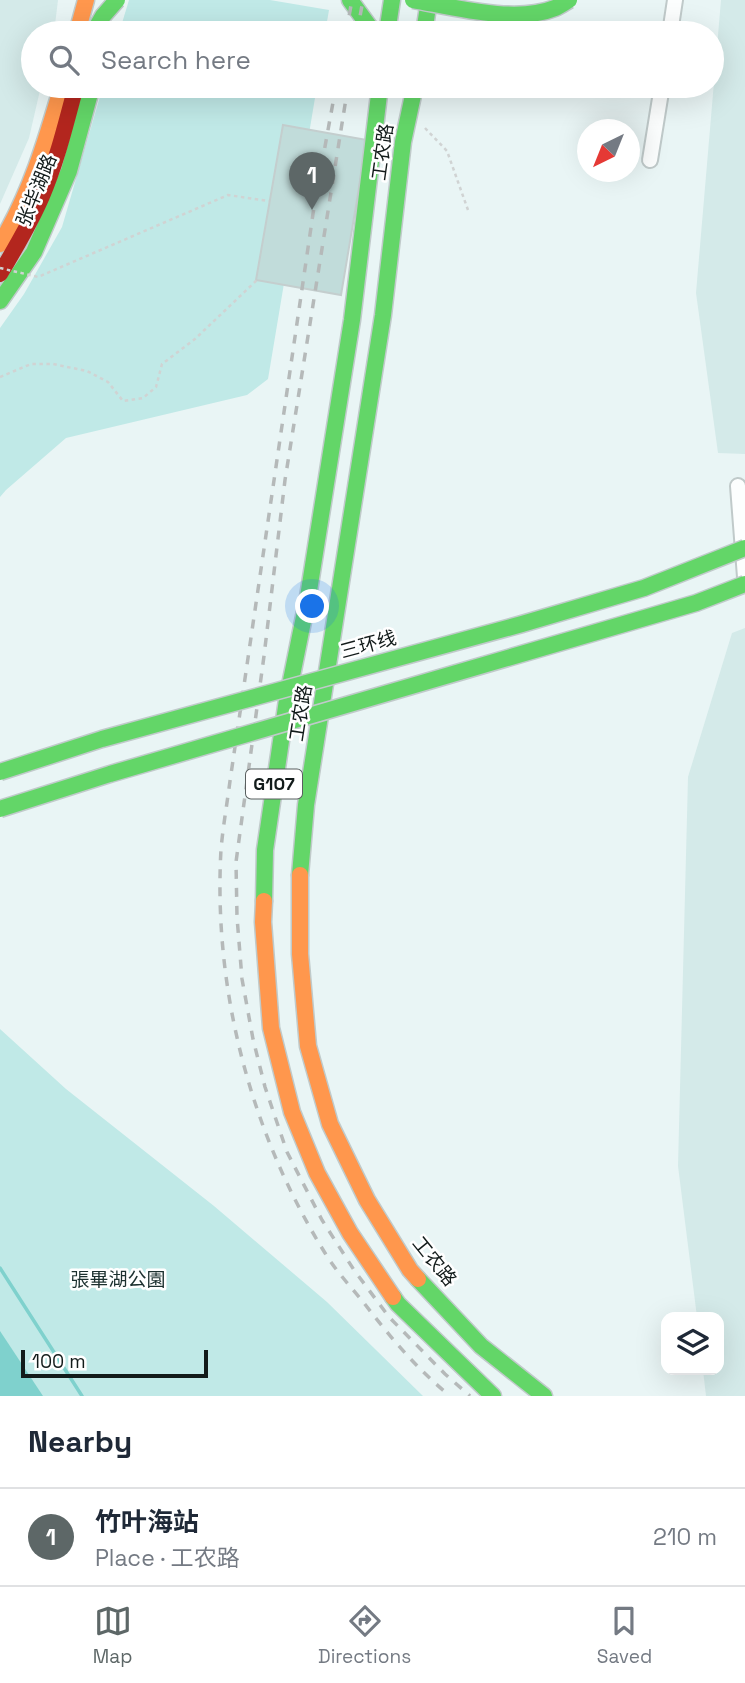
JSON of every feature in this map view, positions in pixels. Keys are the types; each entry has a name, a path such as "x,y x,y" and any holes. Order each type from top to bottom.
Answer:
{"main road":[{"path":"80,21 86,0"},
{"path":"107,21 111,0"},
{"path":"100,21 117,0"},
{"path":"350,0 365,21"},
{"path":"389,21 392,0"},
{"path":"413,0 492,14 532,15 569,0"},
{"path":"426,21 429,0"},
{"name":"张毕湖路","path":"0,244 26,195 42,154 58,98"},
{"path":"0,274 35,212 60,145 73,98"},
{"name":"张毕湖路","path":"0,301 34,252 69,171 89,98"},
{"name":"工农路","path":"379,98 352,320 308,597 287,700 265,850 263,922 271,1028 292,1112 317,1173 350,1233 398,1304 492,1396"},
{"name":"工农路","path":"413,98 403,142 383,315 304,816 300,861 300,954 308,1046 330,1124 367,1200 410,1270 481,1346 544,1396"},
{"name":"三环线","path":"0,772 102,739 644,588 745,548"},
{"path":"0,809 110,774 696,603 745,584"}],"street":[{"path":"672,21 675,0"},
{"path":"650,160 660,98"},
{"path":"738,486 745,577"}],"path":[{"path":"410,112 447,151 468,210"},
{"path":"0,268 38,277 228,195 270,201"},
{"path":"0,377 32,364 53,364 87,371 108,382 123,401 143,398 156,387 162,364 195,339 257,280"}],"shaded area":[{"path":"0,0 58,0 55,21 21,21 21,98 38,98 29,138 0,204"},
{"path":"721,0 745,0 745,454 718,453 696,293 713,98 724,98 724,21 719,21"},
{"path":"745,628 745,1396 706,1396 704,1375 724,1375 724,1312 696,1312 678,1166 688,777 732,633"}],"green space":[{"path":"129,0 270,0 329,10 327,21 123,21"},
{"path":"100,98 315,98 268,379 247,395 66,438 0,497 0,328 24,294 62,227"},
{"name":"張畢湖公園","path":"0,1029 66,1089 214,1206 327,1302 423,1396 0,1396"}],"water":[{"path":"0,1331 43,1396 0,1396"}],"building":[{"path":"283,125 367,140 341,295 256,280"}],"waterway":[{"path":"0,1268 82,1396"}],"railway":[{"path":"348,21 352,0"},
{"path":"359,21 363,0"},
{"path":"334,98 314,207 223,832 220,902 223,955 242,1059 257,1110 276,1160 299,1207 339,1273 404,1352 450,1396"},
{"path":"346,98 285,480 236,862 242,979 265,1087 287,1152 322,1220 389,1317 470,1396"}],"traffic: fast":[{"path":"100,21 117,0"},
{"path":"350,0 365,21"},
{"path":"389,21 392,0"},
{"path":"413,0 503,14 539,13 569,0"},
{"path":"426,21 429,0"},
{"path":"0,301 34,252 69,171 89,98"},
{"path":"264,901 265,850 287,700 308,597 352,320 379,98"},
{"path":"300,875 306,805 383,315 403,142 412,98"},
{"path":"0,772 102,739 644,588 745,548"},
{"path":"0,809 110,774 696,603 745,584"},
{"path":"418,1279 481,1346 544,1396"},
{"path":"393,1297 493,1396"}],"traffic: slow":[{"path":"80,21 86,0"},
{"path":"0,244 29,187 58,98"},
{"path":"300,875 300,954 308,1046 330,1124 367,1200 418,1279"},
{"path":"264,901 263,922 271,1028 292,1112 317,1173 350,1233 393,1297"}],"traffic: jam":[{"path":"0,274 42,196 57,156 73,98"}],"place":[{"name":"竹叶海站","path":"312,210"}]}
